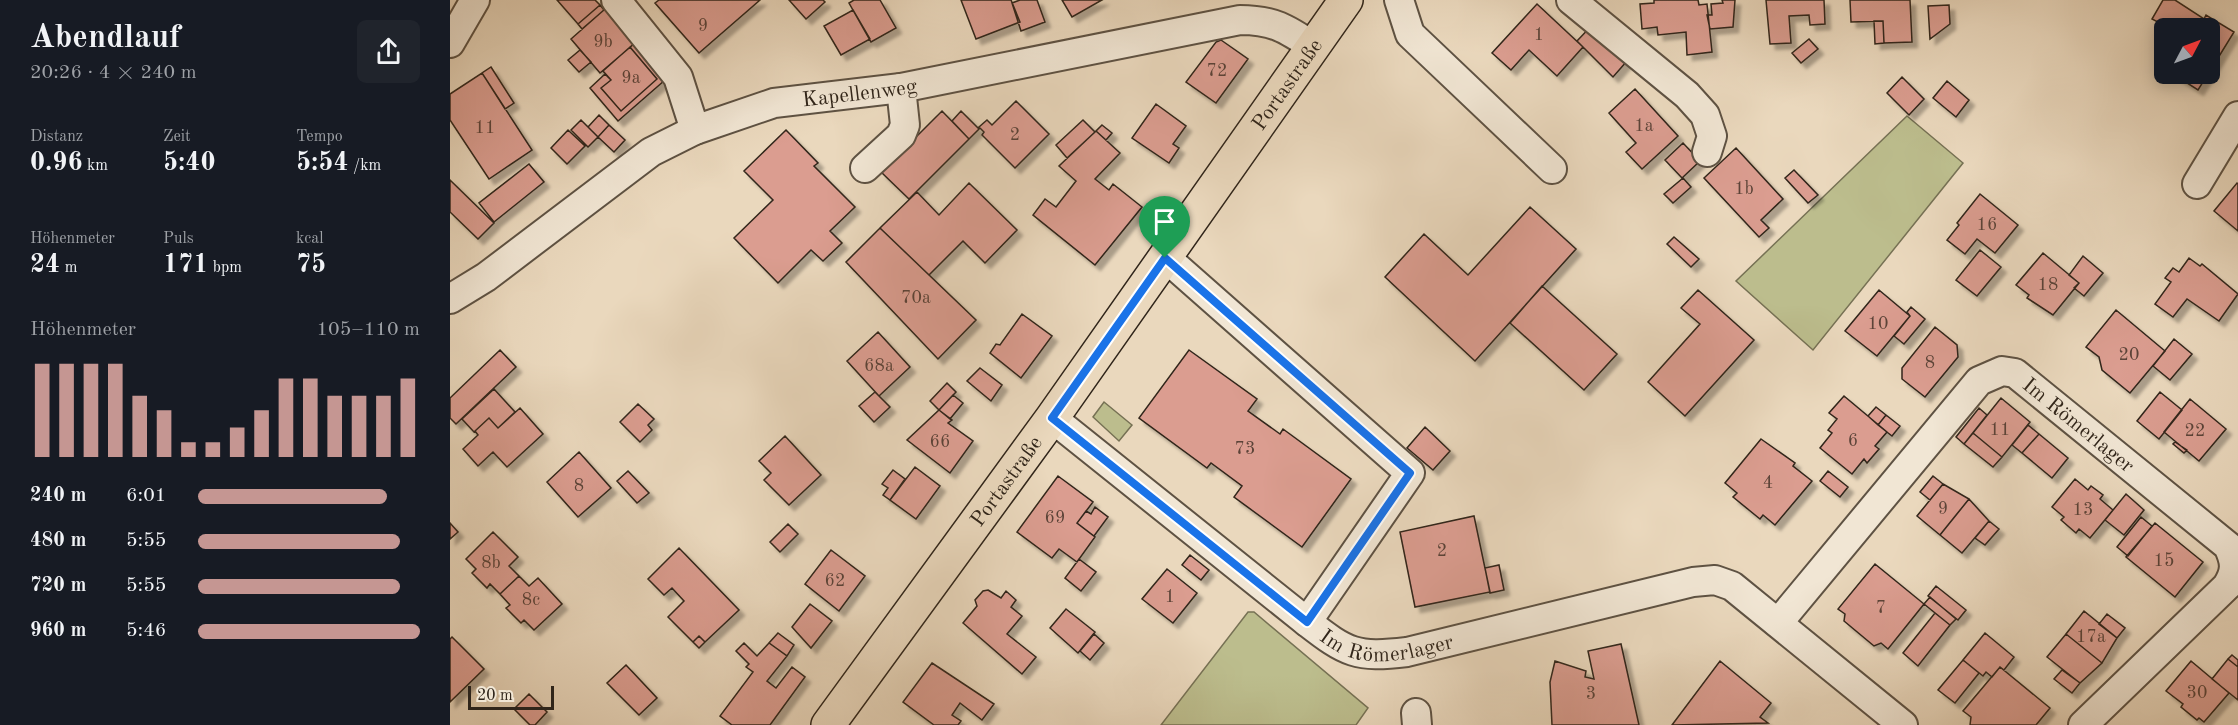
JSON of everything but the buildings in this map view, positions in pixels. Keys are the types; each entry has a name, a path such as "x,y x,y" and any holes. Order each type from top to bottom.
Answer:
{"main road":[{"name":"Portastraße","path":"828,725 1052,418 1346,0"}],"street":[{"path":"450,43 475,0"},
{"path":"616,0 678,77 695,130"},
{"path":"1398,0 1410,34 1552,169"},
{"path":"1571,0 1688,95 1706,115 1712,136 1707,152"},
{"name":"Kapellenweg","path":"450,299 486,277 651,152 695,130 774,103 901,88 1240,21 1263,21 1284,27 1314,47"},
{"path":"865,168 900,135 905,125 901,88"},
{"path":"2197,184 2238,116"},
{"path":"1165,258 1410,473 1307,622"},
{"name":"Im Römerlager","path":"1778,623 1978,381 2002,370 2015,372 2228,546 2234,560 2235,573 2227,586 2083,725"},
{"name":"Im Römerlager","path":"1052,418 1307,622 1348,651 1372,656 1407,652 1693,582 1715,580 1732,586 1903,725"}],"green space":[{"path":"1907,116 1963,163 1813,350 1736,281"},
{"path":"1104,402 1132,425 1119,441 1093,417"},
{"path":"1248,612 1254,612 1368,708 1356,725 1161,725"}],"route":[{"path":"1165,258 1410,473 1307,622 1052,418 1165,258"}]}
